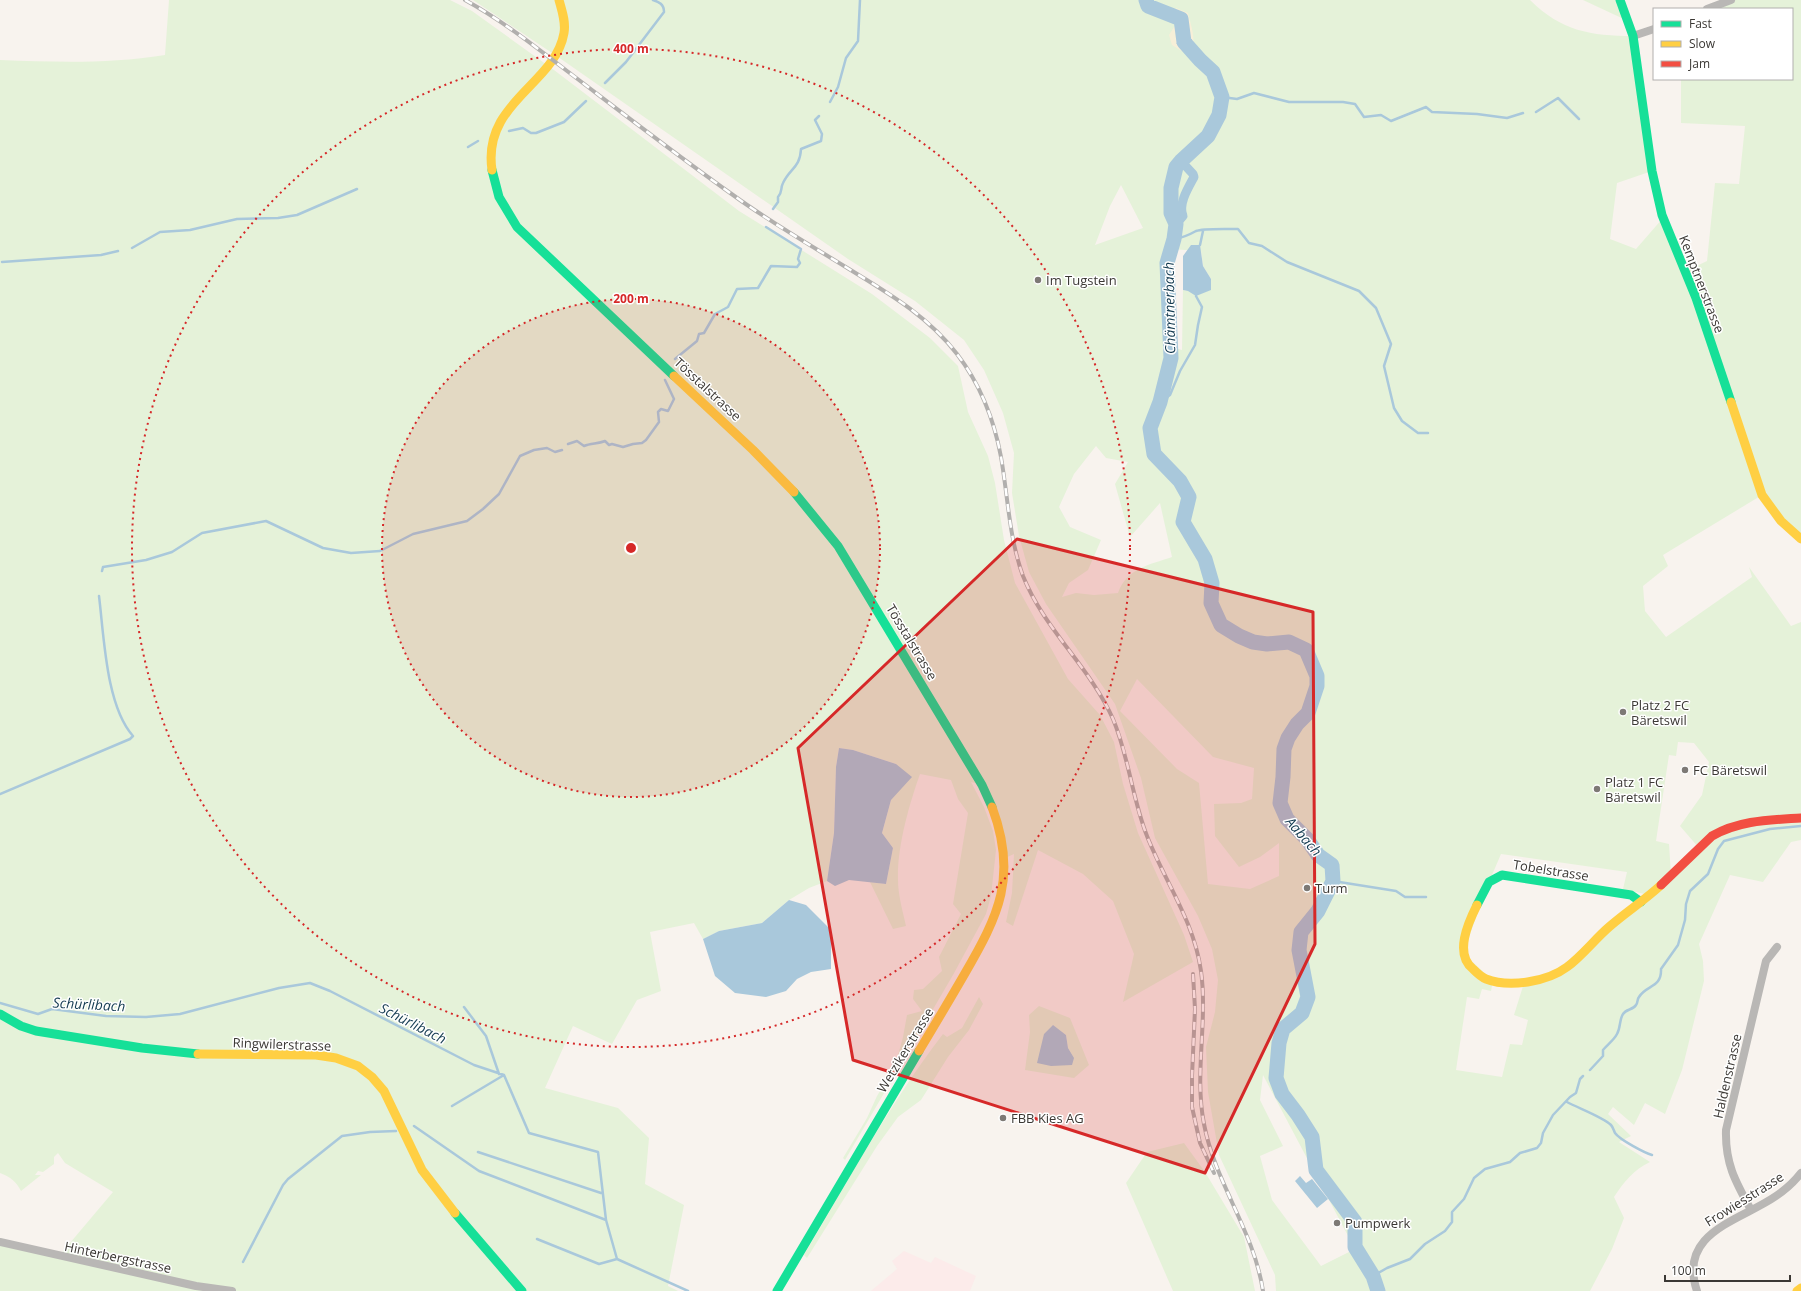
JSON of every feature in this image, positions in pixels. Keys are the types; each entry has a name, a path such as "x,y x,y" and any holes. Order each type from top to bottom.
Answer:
{"street":[{"name":"Tösstalstrasse","path":"559,0 564,24 563,37 558,51 545,71 513,102 501,120 494,140 491,172 495,190 501,203 517,227 758,455 788,484 809,508 838,546 865,589 982,785 994,808"},
{"name":"Kemptnerstrasse","path":"1620,0 1633,36 1652,172 1665,224 1696,298 1762,495 1780,521 1801,539"},
{"path":"1710,8 1731,0"},
{"path":"1633,36 1653,29"},
{"name":"Wetzikerstrasse","path":"777,1291 971,965 995,919 1002,899 1005,880 1005,858 1001,830 994,808"},
{"name":"Tobelstrasse","path":"1641,902 1631,895 1502,875 1489,882 1470,921 1463,952 1469,966 1484,978 1492,981 1524,983 1549,977 1567,967 1609,927 1641,902 1671,876 1712,836 1723,828 1744,822 1801,818"},
{"name":"Haldenstrasse","path":"1751,1210 1730,1169 1726,1144 1726,1130 1766,961 1777,947"},
{"name":"Ringwilerstrasse","path":"0,1014 15,1023 36,1031 142,1048 211,1055 316,1055 336,1058 358,1066 372,1077 384,1091 422,1170 444,1200 522,1291"},
{"name":"Frowiesstrasse","path":"1697,1291 1694,1265 1695,1256 1701,1244 1715,1230 1776,1196 1795,1181 1801,1173"},
{"name":"Hinterbergstrasse","path":"0,1242 196,1286 232,1291"},
{"path":"1797,1291 1801,1288"}],"highlighted area":[{"path":"1017,539 1313,612 1315,944 1205,1173 853,1060 798,748"}],"shaded area":[{"path":"904,1251 931,1263 935,1257 976,1276 970,1291 871,1291 897,1269 892,1261"}],"green space":[{"path":"169,0 450,0 472,11 554,70 739,211 872,294 930,338 958,366 968,412 988,456 995,483 1004,540 1015,583 1068,679 1100,715 1114,742 1123,784 1138,833 1184,935 1193,962 1123,1002 1134,954 1113,901 1083,874 1038,850 1013,926 1006,922 1012,893 1014,854 1005,858 982,785 971,782 984,807 993,831 996,850 991,896 986,914 953,975 845,1160 843,1158 867,1118 877,1096 895,1066 907,1015 922,1011 913,999 914,990 923,989 942,971 939,957 961,914 953,904 968,813 958,799 951,780 920,774 904,826 899,854 899,892 906,926 893,929 870,882 886,884 893,848 882,833 891,800 896,764 853,750 839,748 836,767 834,833 827,881 809,888 789,900 762,923 719,931 703,939 694,923 650,932 661,991 637,1000 612,1044 573,1026 545,1088 618,1108 649,1138 645,1184 684,1205 668,1286 678,1291 0,1291 0,1242 59,1256 113,1192 65,1163 58,1153 54,1157 54,1164 43,1172 38,1171 35,1175 41,1175 21,1191 12,1180 0,1173 0,60 62,62 103,61 165,55"},
{"path":"473,0 1530,0 1553,19 1577,30 1604,35 1633,36 1652,171 1617,183 1610,239 1636,249 1663,218 1686,271 1707,261 1715,183 1739,184 1745,126 1681,123 1681,80 1793,80 1793,8 1711,8 1731,0 1801,0 1801,539 1762,495 1663,555 1668,566 1643,586 1645,611 1666,637 1752,577 1749,567 1791,626 1801,622 1801,840 1791,842 1763,882 1730,875 1699,944 1703,961 1704,981 1682,1070 1665,1114 1645,1103 1634,1125 1613,1107 1608,1114 1631,1136 1619,1142 1650,1162 1629,1177 1614,1197 1624,1218 1612,1249 1590,1291 1276,1291 1275,1275 1219,1155 1208,1092 1206,1047 1215,1012 1218,980 1212,949 1198,916 1155,838 1141,778 1115,704 1046,604 1029,572 1019,536 1012,493 1014,453 1003,413 984,370 964,340 915,301 848,259 561,59","holes":["1121,185 1143,228 1095,245 1110,206","1170,249 1201,251 1203,266 1211,279 1188,291 1183,290 1182,350 1171,347 1165,272","1096,446 1106,458 1128,462 1115,484 1130,537 1160,503 1172,557 1147,565 1133,573 1127,578 1118,593 1094,595 1076,593 1062,597 1069,583 1088,570 1101,540 1070,527 1059,507 1074,474","1137,679 1213,757 1254,768 1252,799 1241,803 1214,804 1215,836 1239,867 1260,857 1279,843 1279,876 1250,889 1208,884 1199,783 1177,769 1120,711","1678,742 1694,743 1709,762 1702,795 1680,826 1699,848 1671,875 1669,844 1656,841 1669,755 1676,756","1501,854 1627,872 1623,889 1649,895 1549,977 1524,983 1514,1015 1528,1020 1522,1045 1510,1044 1502,1077 1456,1070 1467,997 1479,999 1482,989 1491,991 1493,981 1463,953","1263,1075 1355,1249 1321,1266 1272,1200 1260,1156 1283,1146 1260,1100"]},
{"path":"1583,0 1620,0 1628,21"},
{"path":"979,997 983,1004 969,1030 948,1057 921,1100 898,1117 877,1146 807,1258 804,1255 870,1142 905,1087 943,1034 947,1037 962,1028"},
{"path":"1039,1006 1070,1018 1089,1065 1074,1078 1025,1070 1030,1032 1029,1015","holes":["1052,1025 1066,1035 1068,1048 1074,1058"]},
{"path":"1184,1143 1205,1172 1244,1237 1255,1291 1173,1291 1126,1183 1147,1152"}],"sand":[{"path":"1176,8 1188,13 1192,27 1192,51 1183,52 1172,45 1169,35 1176,24 1173,17 1169,17"}],"water":[{"path":"1192,39 1190,49 1183,49 1176,43"},
{"path":"1191,245 1200,245 1203,266 1211,279 1211,290 1196,296 1183,290 1183,256"},
{"path":"839,748 853,750 896,764 912,777 891,800 882,833 893,848 886,884 849,880 835,886 827,881 834,833 836,767"},
{"path":"789,900 806,905 831,930 831,969 811,972 797,979 786,991 766,997 735,993 715,976 703,939 719,931 762,923"},
{"path":"1053,1025 1066,1035 1068,1048 1074,1058 1072,1065 1051,1066 1037,1063 1044,1034"},
{"path":"1300,1176 1306,1183 1312,1179 1328,1199 1317,1208 1295,1181"}],"waterway":[{"path":"605,83 626,62 664,12 662,5 653,0"},
{"path":"830,102 838,87 846,58 858,41 860,0"},
{"name":"Aabach","path":"1146,0 1148,6 1181,19 1184,42 1213,72 1222,97 1219,115 1208,136 1176,167 1171,188 1171,213 1176,224 1174,239 1167,263 1171,358 1160,402 1150,428 1154,454 1180,481 1189,497 1183,522 1205,559 1212,583 1211,603 1221,625 1239,636 1253,642 1267,644 1289,642 1306,650 1317,676 1317,686 1308,713 1297,724 1288,738 1284,749 1280,803 1287,819 1307,839 1318,855 1332,865 1333,881 1318,911 1301,932 1299,950 1308,997 1302,1013 1283,1029 1279,1043 1276,1078 1282,1094 1312,1137 1316,1170 1355,1222 1355,1247 1373,1276 1378,1291"},
{"path":"1222,97 1237,99 1254,93 1289,102 1343,102 1355,104 1364,117 1381,115 1391,121 1426,107 1432,112 1477,114 1507,118 1523,113"},
{"path":"1536,112 1558,98 1579,119"},
{"path":"509,131 523,128 531,133 536,133 564,122 586,101"},
{"path":"773,209 778,202 778,197 783,183 799,160 801,149 821,141 822,134 815,120 819,116"},
{"path":"468,147 478,141"},
{"path":"1176,224 1183,216 1183,201 1194,177 1181,161"},
{"path":"132,248 160,232 190,230 237,219 278,218 297,215 357,189"},
{"path":"675,359 697,341 699,334 704,333 715,314 728,307 737,289 758,288 771,266 797,267 800,263 798,259 801,249 766,227"},
{"path":"1174,239 1199,230 1238,229 1249,243 1262,246 1287,262 1359,291 1376,308 1391,344 1384,366 1394,408 1402,421 1418,433 1428,433"},
{"path":"1200,245 1203,231"},
{"path":"2,262 101,255 118,251"},
{"path":"1160,402 1170,395 1180,371 1195,345 1202,307 1196,296"},
{"path":"568,444 577,441 584,446 605,441 609,445 612,444 623,447 642,443 646,440 659,422 658,412 661,409 668,411 674,399 665,380"},
{"path":"102,571 103,567 146,560 172,552 202,533 266,521 323,548 351,553 380,551 413,534 467,521 499,494 520,456 534,450 547,448 555,452 562,450"},
{"path":"0,794 130,739 133,736 124,723 117,707 112,689 105,650 99,596"},
{"path":"1590,1070 1603,1056 1603,1050 1616,1036 1623,1014 1635,1007 1638,998 1642,993 1659,980 1661,969 1678,945 1685,920 1686,904 1690,891 1708,874 1718,849 1724,841 1770,829 1801,826"},
{"path":"1333,881 1396,891 1405,897 1426,897"},
{"name":"Schürlibach","path":"0,1003 38,1014 52,1009 106,1016 146,1017 180,1014 279,988 310,983 330,991 474,1065 504,1075 529,1133 598,1152 606,1220 617,1259 688,1291"},
{"path":"464,1007 486,1036 499,1074"},
{"path":"452,1106 504,1075"},
{"path":"1373,1276 1387,1268 1410,1259 1425,1244 1445,1231 1452,1222 1452,1212 1464,1199 1474,1178 1485,1169 1510,1162 1520,1153 1537,1148 1541,1143 1543,1133 1553,1115 1570,1097 1576,1093 1580,1079 1583,1076"},
{"path":"1567,1102 1607,1122 1612,1126 1615,1133 1622,1139 1652,1155"},
{"path":"414,1126 479,1171 606,1220"},
{"path":"243,1262 283,1185 288,1179 342,1136 370,1132 396,1131"},
{"path":"478,1152 601,1193"},
{"path":"537,1239 599,1264 617,1259"}],"railway":[{"path":"465,0 520,35 747,205 907,306 946,340 973,377 985,402 998,443 1012,532 1018,562 1023,576 1043,613 1092,682 1113,719 1123,748 1147,836 1186,918 1192,935 1201,971 1203,990 1200,1086 1204,1124 1209,1146 1217,1167 1252,1248 1263,1291"},
{"path":"1193,974 1195,1009 1192,1107 1200,1143 1214,1173"}],"traffic: fast":[{"path":"1620,0 1633,36 1652,171 1662,215 1696,298 1731,402"},
{"path":"492,170 499,197 517,227 674,376"},
{"path":"794,492 838,546 982,785 992,807"},
{"path":"1477,905 1489,882 1502,875 1631,895 1641,902"},
{"path":"0,1014 21,1026 36,1031 142,1048 198,1054"},
{"path":"777,1291 919,1051"},
{"path":"455,1213 522,1291"}],"traffic: slow":[{"path":"492,170 492,147 498,127 508,110 548,67 558,51 564,33 563,16 559,0"},
{"path":"674,376 753,450 794,492"},
{"path":"1731,402 1762,495 1781,521 1801,539"},
{"path":"919,1051 987,933 1001,894 1004,875 1004,854 1000,832 992,807"},
{"path":"1477,905 1464,938 1464,955 1467,963 1482,977 1495,982 1528,982 1539,980 1567,967 1609,927 1661,885"},
{"path":"198,1054 316,1055 336,1058 358,1066 372,1077 384,1091 422,1170 455,1213"},
{"path":"1797,1291 1801,1288"}],"traffic: jam":[{"path":"1661,885 1712,836 1744,824 1778,819 1801,818"}],"place":[{"name":"Im Tugstein","path":"1038,280"},
{"name":"Platz 2 FC Bäretswil","path":"1623,712"},
{"name":"FC Bäretswil","path":"1685,770"},
{"name":"Platz 1 FC Bäretswil","path":"1597,789"},
{"name":"Turm","path":"1307,888"},
{"name":"FBB Kies AG","path":"1003,1118"},
{"name":"Pumpwerk","path":"1337,1223"}],"water label":[{"name":"Chämtnerbach","path":"1169,308"}]}
